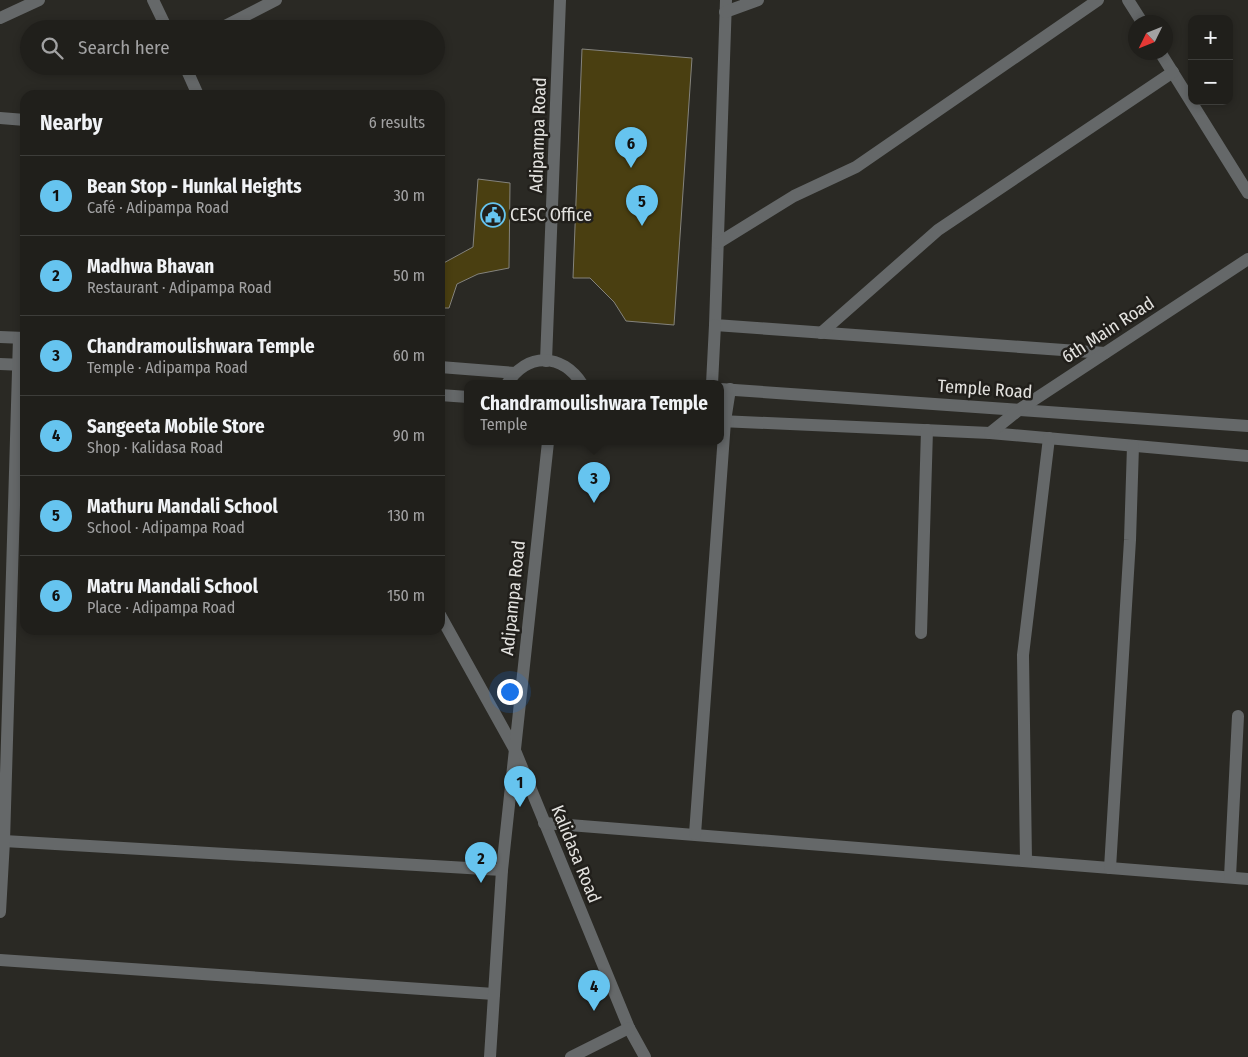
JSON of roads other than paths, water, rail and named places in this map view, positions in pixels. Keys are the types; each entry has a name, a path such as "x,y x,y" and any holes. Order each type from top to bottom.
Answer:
{"street":[{"path":"0,18 39,0"},
{"path":"153,0 163,20"},
{"path":"237,20 276,0"},
{"name":"Adipampa Road","path":"546,361 560,0"},
{"path":"712,380 725,6 758,0"},
{"path":"718,243 794,196 856,167 1098,0"},
{"path":"1128,0 1138,15"},
{"path":"1165,60 1248,193"},
{"path":"821,333 938,230 1173,72"},
{"path":"189,75 196,90"},
{"path":"0,118 20,120"},
{"name":"6th Main Road","path":"990,434 1020,409 1248,259"},
{"path":"715,325 1105,353"},
{"path":"0,337 20,338"},
{"path":"511,380 515,373 525,365 546,361 563,364 574,372 579,380"},
{"path":"0,364 20,365"},
{"path":"445,367 515,373"},
{"path":"724,405 725,389"},
{"name":"Temple Road","path":"725,389 1248,426"},
{"path":"445,395 464,397"},
{"path":"0,912 20,418"},
{"path":"724,421 990,434 1248,456"},
{"path":"921,633 927,430"},
{"path":"1026,861 1023,655 1049,438"},
{"name":"Adipampa Road","path":"490,1057 502,870 545,445"},
{"path":"695,834 721,445"},
{"path":"1110,868 1130,540 1133,446"},
{"name":"Kalidasa Road","path":"445,624 514,748 629,1028 645,1057"},
{"path":"1230,878 1238,716"},
{"path":"544,823 1248,879"},
{"path":"4,841 502,870"},
{"path":"0,960 494,994"},
{"path":"570,1057 629,1028"}],"place":[{"name":"Matru Mandali School","path":"631,168"},
{"name":"CESC Office","path":"493,215"},
{"name":"Mathuru Mandali School","path":"642,226"},
{"name":"Chandramoulishwara Temple","path":"594,503"},
{"name":"Bean Stop - Hunkal Heights","path":"520,807"},
{"name":"Madhwa Bhavan","path":"481,883"},
{"name":"Sangeeta Mobile Store","path":"594,1011"}]}
